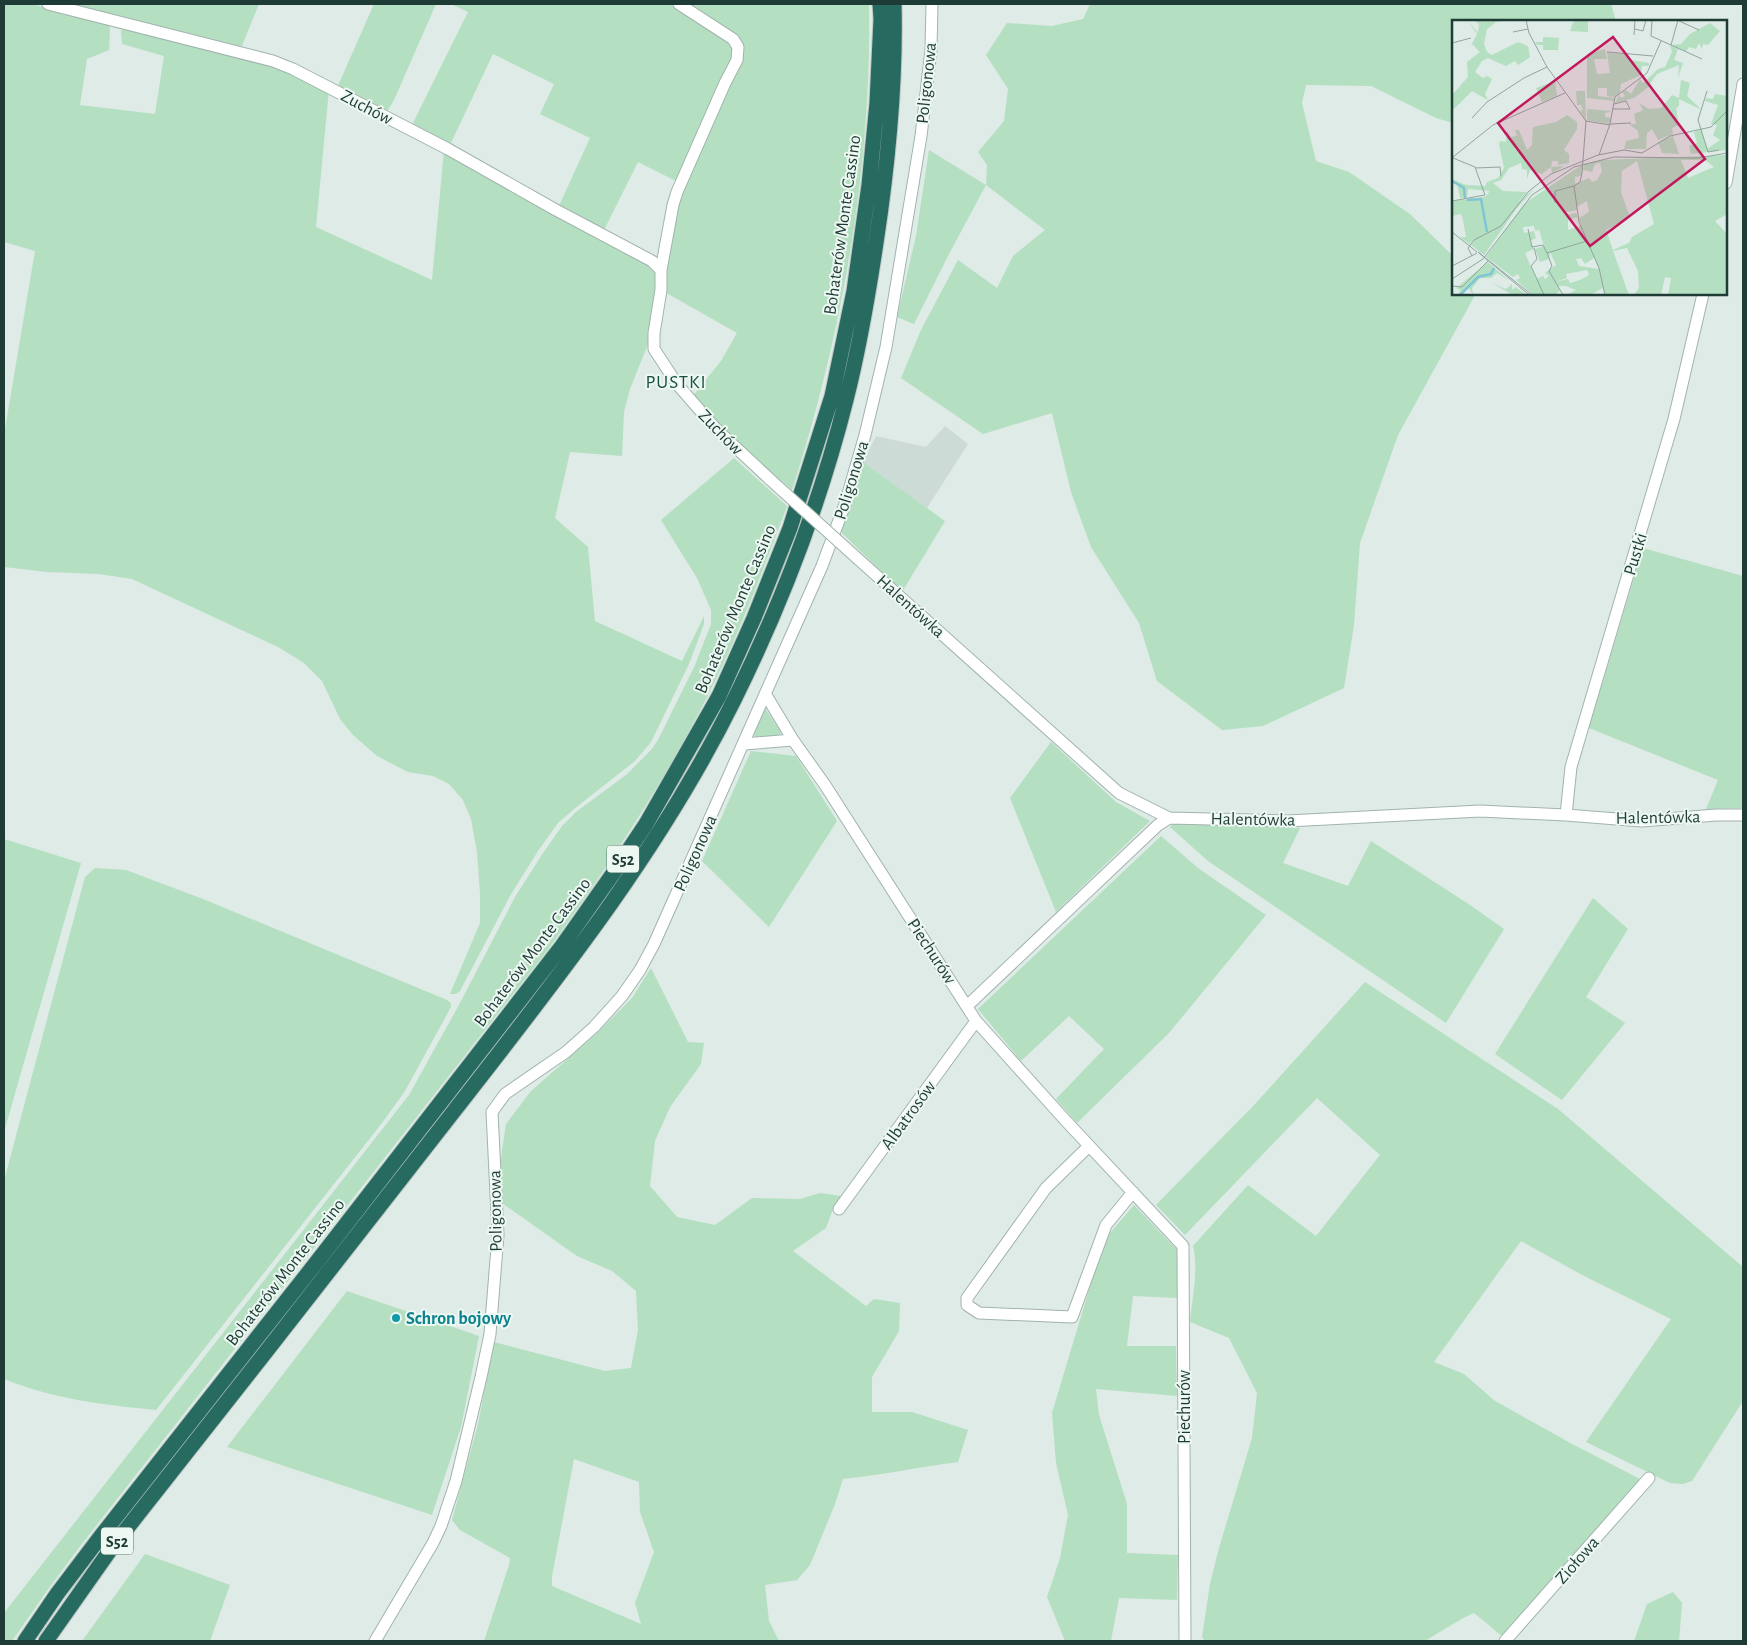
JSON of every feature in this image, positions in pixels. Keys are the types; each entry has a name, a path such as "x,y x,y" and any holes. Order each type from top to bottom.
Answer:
{"highway":[{"name":"Bohaterów Monte Cassino","path":"25,1641 57,1594 101,1536 562,946 646,824 719,696 754,618 790,528 832,396 854,291 870,184 877,103 880,4"},
{"name":"Bohaterów Monte Cassino","path":"46,1641 114,1546 575,955 660,832 694,775 733,702 768,627 805,531 846,400 868,295 884,187 891,105 894,4"}],"street":[{"name":"Zuchów","path":"48,4 68,6 273,61 301,72 448,149 645,258 661,270"},
{"name":"Zuchów","path":"679,4 733,39 739,51 737,60 725,83 673,204 661,270 661,290 654,333 654,349 677,384 717,430 858,559"},
{"name":"Poligonowa","path":"376,1641 433,1544 441,1526 456,1481 481,1377 490,1334 498,1235 492,1112 505,1094 566,1052 594,1027 622,996 640,970 654,944 766,695 826,557 845,504 865,435 886,347 921,136 931,50 932,4"},
{"path":"1727,177 1743,84"},
{"name":"Pustki","path":"1566,815 1571,767 1674,419 1703,295"},
{"name":"Halentówka","path":"858,559 1119,793 1169,818 1288,821 1480,811 1642,821 1716,815 1743,815"},
{"name":"Piechurów","path":"766,695 792,740 825,785 976,1022 1183,1246 1185,1641"},
{"path":"744,744 792,740"},
{"path":"967,1006 1158,825 1169,818"},
{"name":"Albatrosów","path":"839,1209 976,1022"},
{"path":"1090,1146 1046,1188 967,1298 968,1305 979,1314 1072,1317 1106,1225 1133,1192"},
{"name":"Ziołowa","path":"1505,1641 1649,1478"}],"shaded area":[{"path":"945,426 968,444 927,508 863,462 876,436 926,447"}],"green space":[{"path":"4,4 32,4 55,10 64,15 73,14 107,22 110,28 109,50 87,59 80,105 155,114 164,56 122,44 121,31 125,28 274,65 283,71 329,89 316,227 432,280 444,150 656,269 657,288 648,344 630,389 624,412 622,456 570,452 555,518 588,547 595,621 682,661 704,616 704,624 689,664 651,742 635,761 558,823 510,896 460,991 456,994 450,994 480,923 480,893 477,852 471,819 463,800 449,784 433,776 408,772 377,756 353,735 340,719 322,681 304,663 278,647 132,579 99,574 47,572 4,567 4,435 35,251 4,242"},
{"path":"76,4 259,4 241,48 79,8"},
{"path":"374,4 436,4 394,100 388,110 385,111 337,88"},
{"path":"451,4 676,4 728,38 736,51 678,182 638,162 603,232 558,208 590,138 540,114 554,84 493,54 449,147 411,127 468,12"},
{"path":"682,4 869,4 869,65 865,127 859,189 850,250 826,372 792,490 735,442 692,397 721,361 737,333 663,291 675,205 741,53"},
{"path":"1090,4 1611,4 1616,20 1452,20 1452,123 1436,118 1371,86 1306,85 1302,103 1316,161 1349,172 1410,214 1452,255 1452,295 1473,295 1474,297 1398,435 1360,543 1354,625 1344,688 1263,726 1222,730 1157,681 1139,623 1091,547 1071,492 1052,413 983,434 901,378 921,330 958,260 997,288 1013,256 1045,230 986,185 987,165 978,152 1004,121 1008,89 986,55 1007,23 1052,26 1083,19"},
{"path":"929,150 986,185 914,324 897,317 916,236"},
{"path":"734,458 787,506 730,649 690,729 652,795 611,859 546,952 81,1545 12,1641 4,1641 4,1613 409,1095 460,1003 515,897 562,826 576,812 626,775 651,750 658,740 695,665 711,624 711,610 697,578 661,520"},
{"path":"863,462 945,521 902,592 841,532"},
{"path":"1643,548 1743,576 1743,808 1706,809 1718,780 1589,728"},
{"path":"765,708 781,732 780,735 756,737 754,735"},
{"path":"1051,742 1116,802 1150,821 1056,912 1010,798"},
{"path":"751,751 796,756 837,821 769,927 702,861"},
{"path":"1175,822 1300,828 1283,863 1348,886 1371,841 1504,929 1446,1023 1208,861 1170,827"},
{"path":"1161,836 1198,868 1266,915 1169,1033 1077,1123 1056,1099 1104,1049 1069,1016 1021,1061 978,1009"},
{"path":"4,839 81,863 4,1132"},
{"path":"95,868 126,870 203,899 451,1003 451,1007 405,1091 382,1123 156,1410 60,1396 41,1392 4,1379 4,1181 85,877"},
{"path":"1593,898 1628,929 1586,997 1625,1023 1562,1100 1495,1054"},
{"path":"651,968 688,1042 704,1043 701,1064 670,1107 655,1141 650,1186 677,1217 715,1225 752,1198 800,1199 820,1193 841,1196 834,1206 826,1228 793,1251 866,1306 874,1299 900,1303 899,1331 872,1377 872,1412 912,1412 968,1430 958,1462 843,1479 810,1565 797,1580 765,1585 769,1621 779,1641 484,1641 510,1558 460,1530 452,1520 478,1424 494,1342 605,1371 631,1368 638,1330 636,1291 612,1271 577,1256 502,1203 499,1171 506,1124 531,1091 594,1036 632,998","holes":["574,1459 639,1482 640,1512 654,1552 635,1603 641,1624 552,1586 552,1576"]},
{"path":"1365,982 1558,1109 1743,1267 1743,1401 1692,1481 1683,1484 1670,1483 1586,1442 1671,1319 1586,1277 1521,1241 1434,1362 1464,1374 1495,1401 1642,1480 1502,1636 1474,1613 1425,1641 1205,1641 1202,1637 1210,1584 1252,1438 1257,1393 1229,1338 1190,1322 1195,1274 1193,1246 1248,1185 1316,1236 1380,1155 1317,1098 1185,1235 1156,1205 1256,1103"},
{"path":"1134,1205 1177,1250 1177,1298 1133,1296 1127,1346 1176,1346 1177,1396 1096,1389 1099,1415 1127,1504 1127,1553 1178,1555 1177,1600 1119,1598 1111,1641 1065,1641 1047,1597 1060,1558 1068,1515 1056,1463 1052,1413 1104,1240"},
{"path":"347,1291 479,1336 461,1427 432,1515 227,1447"},
{"path":"145,1554 230,1585 210,1641 82,1641"},
{"path":"1673,1592 1682,1603 1679,1641 1634,1641 1647,1604"}],"place":[{"name":"Schron bojowy","path":"396,1318"}],"district":[{"name":"PUSTKI","path":"676,381"}]}
